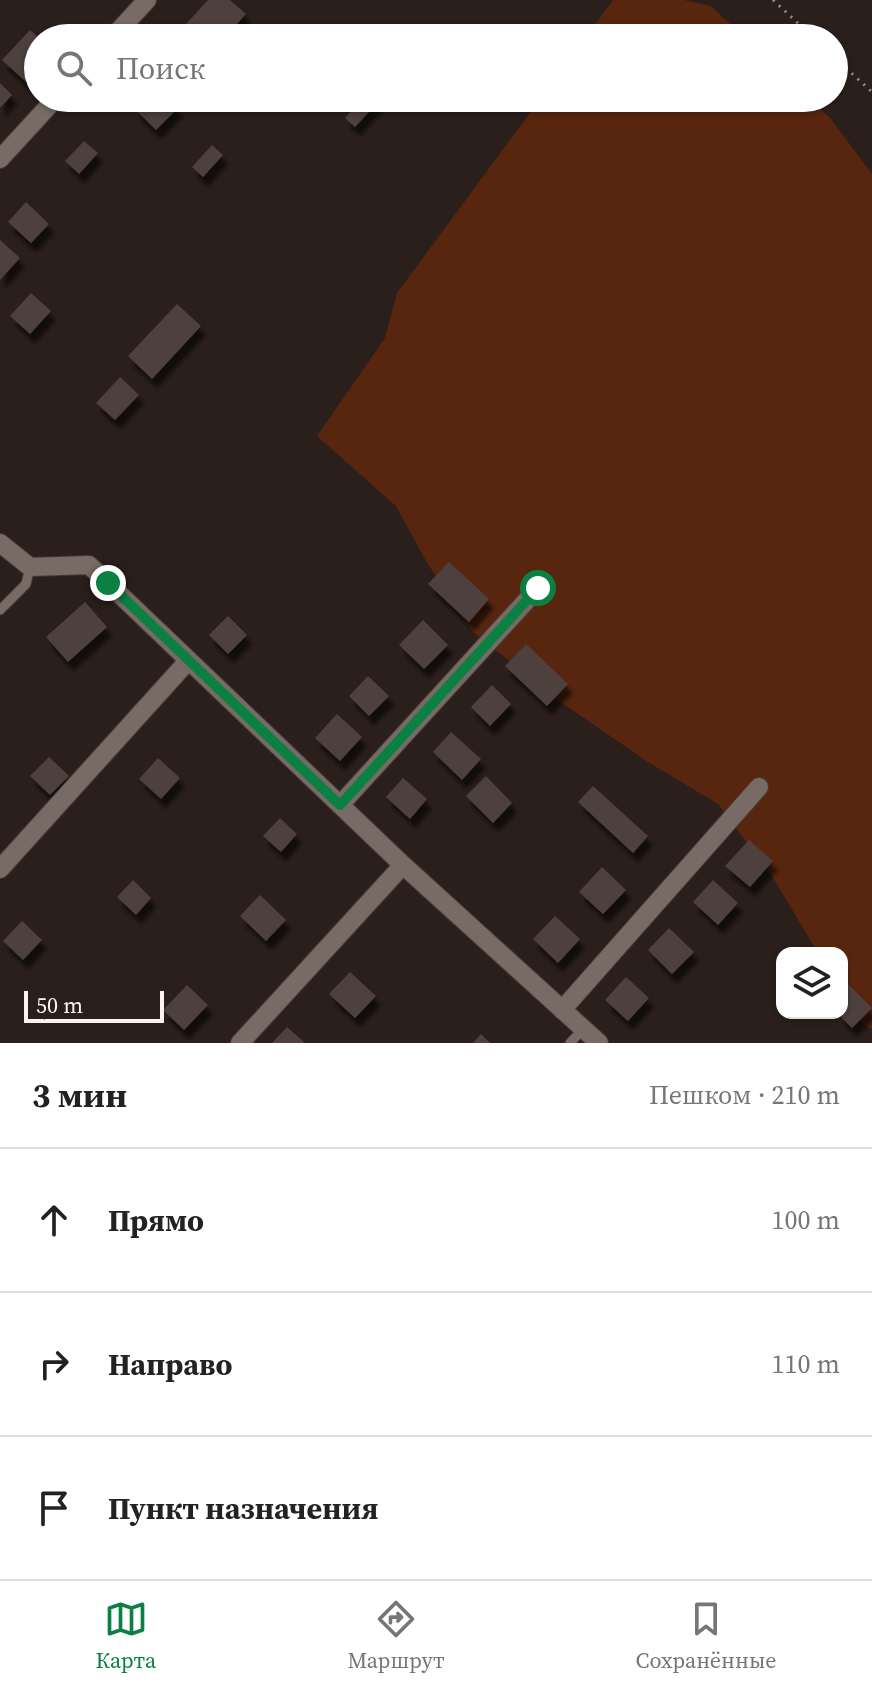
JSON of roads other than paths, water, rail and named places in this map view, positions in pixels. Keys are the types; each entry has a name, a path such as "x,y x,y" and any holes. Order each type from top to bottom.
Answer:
{"street":[{"path":"125,24 147,0"},
{"path":"0,159 43,112"},
{"path":"0,543 30,567 89,565 403,865 599,1043"},
{"path":"340,805 538,588"},
{"path":"0,869 188,661"},
{"path":"562,1010 759,787"},
{"path":"240,1043 403,865"}],"lane":[{"path":"0,610 26,584 30,567"},
{"path":"570,1043 583,1029"}]}
